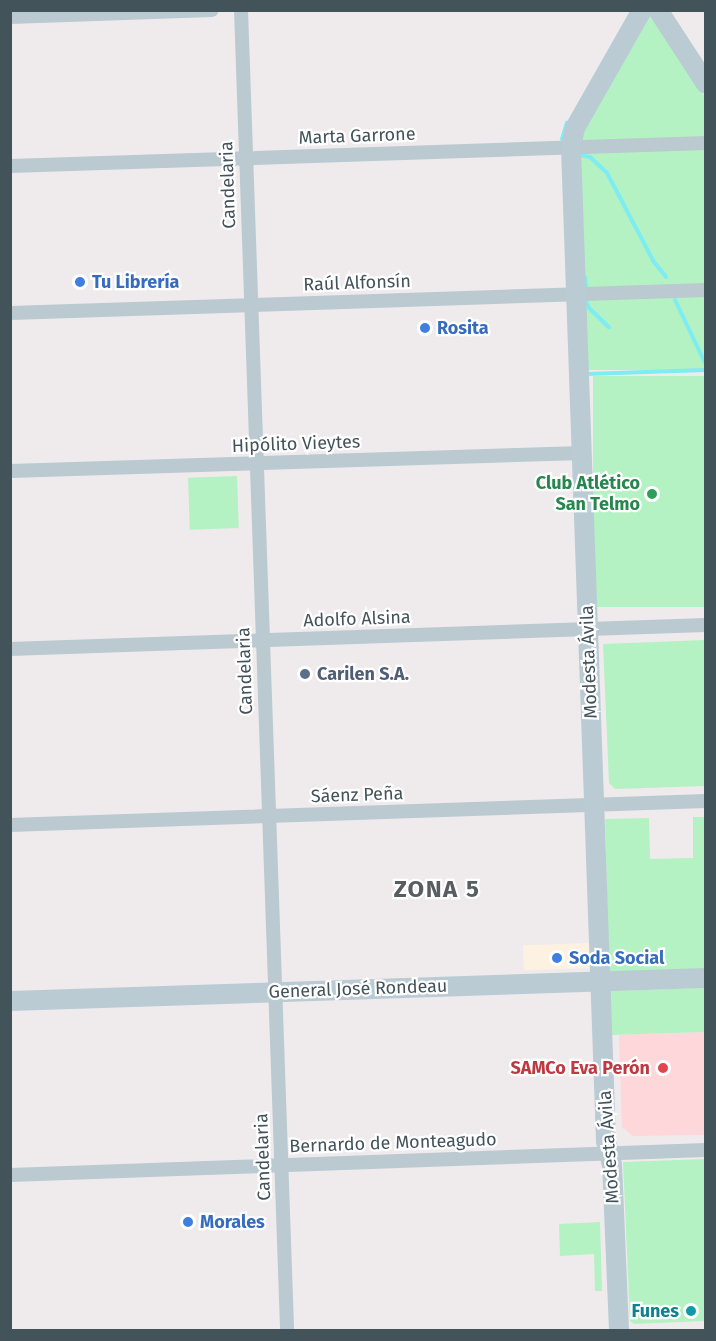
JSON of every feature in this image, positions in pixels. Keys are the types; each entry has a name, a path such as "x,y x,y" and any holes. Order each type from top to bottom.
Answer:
{"street":[{"path":"10,17 212,10"},
{"name":"Candelaria","path":"241,10 287,1330"},
{"name":"Modesta Ávila","path":"619,1330 612,1165 606,1141 571,148 575,128 642,10"},
{"path":"658,10 705,84"},
{"name":"Marta Garrone","path":"10,166 705,143"},
{"name":"Raúl Alfonsín","path":"10,313 705,290"},
{"name":"Hipólito Vieytes","path":"10,471 582,453"},
{"name":"Adolfo Alsina","path":"10,649 705,625"},
{"name":"Sáenz Peña","path":"10,825 705,801"},
{"name":"General José Rondeau","path":"10,1001 705,978"},
{"name":"Bernardo de Monteagudo","path":"10,1175 705,1150"}],"shaded area":[{"name":"Soda Social","path":"590,943 591,968 524,970 523,945"},
{"name":"SAMCo Eva Perón","path":"705,1032 705,1135 633,1136 622,1127 619,1035"}],"green space":[{"path":"650,12 705,97 705,140 576,142"},
{"path":"571,143 705,143 705,370 571,370"},
{"name":"Club Atlético San Telmo","path":"593,376 705,376 705,607 593,607"},
{"path":"237,476 239,528 190,530 188,478"},
{"path":"705,640 705,786 615,789 609,783 603,644"},
{"path":"693,817 705,817 705,969 609,972 605,819 649,818 650,859 693,858"},
{"path":"705,988 705,1032 611,1035 609,993 612,991"},
{"path":"705,1159 705,1321 634,1324 630,1321 623,1162"},
{"path":"600,1222 602,1291 595,1291 594,1254 560,1256 559,1224"}],"waterway":[{"path":"562,139 567,123"},
{"path":"580,155 590,157 607,173 654,262 666,277"},
{"path":"585,277 586,286"},
{"path":"675,300 706,365"},
{"path":"586,302 589,308 609,327"},
{"path":"586,374 706,370"}],"place":[{"name":"Tu Librería","path":"80,282"},
{"name":"Rosita","path":"425,328"},
{"name":"Club Atlético San Telmo","path":"652,494"},
{"name":"Carilen S.A.","path":"305,674"},
{"name":"Soda Social","path":"557,958"},
{"name":"SAMCo Eva Perón","path":"663,1068"},
{"name":"Morales","path":"188,1222"},
{"name":"Funes","path":"691,1311"}],"district":[{"name":"ZONA 5","path":"437,890"}]}
